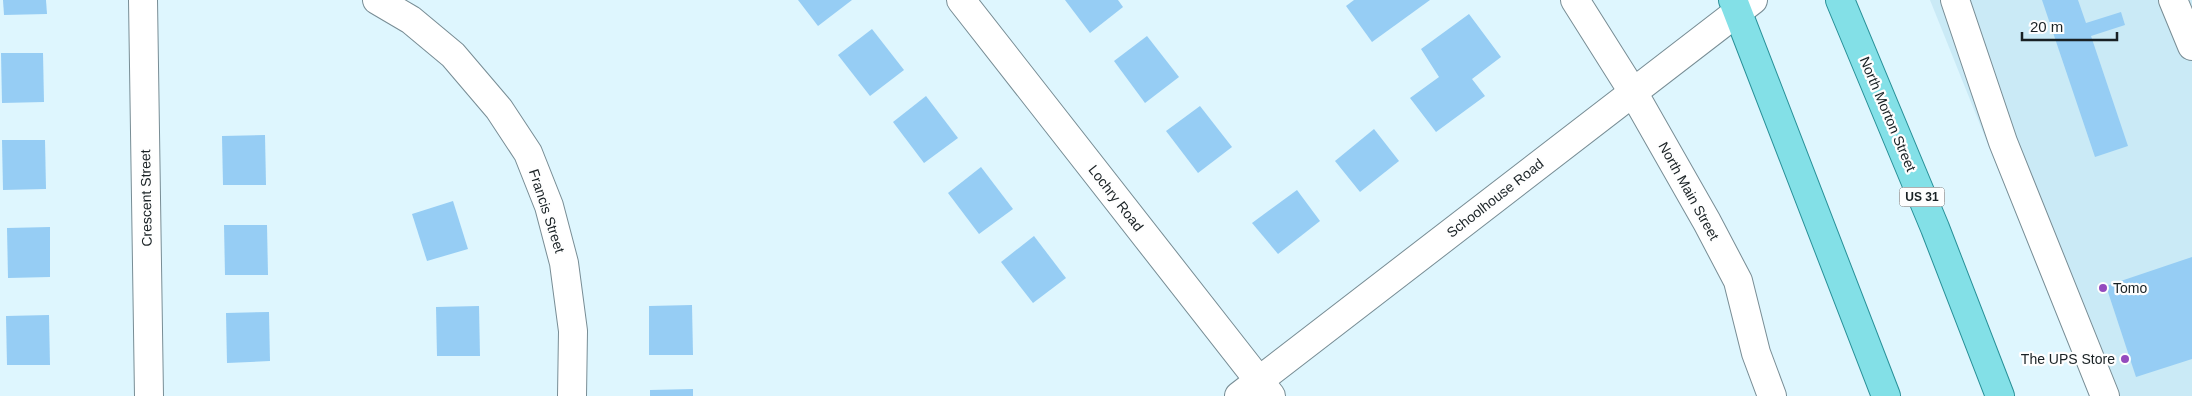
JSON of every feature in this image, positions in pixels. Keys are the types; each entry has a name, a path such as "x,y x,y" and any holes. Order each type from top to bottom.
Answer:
{"main road":[{"name":"North Morton Street","path":"1840,0 1935,228 2000,396"},
{"path":"1741,4 1886,396"}],"street":[{"name":"Crescent Street","path":"143,0 149,396"},
{"name":"Francis Street","path":"377,0 411,20 453,55 499,108 528,152 549,206 564,263 573,331 572,396"},
{"name":"Lochry Road","path":"961,0 1256,391"},
{"name":"North Main Street","path":"1576,0 1633,92 1707,222 1738,281 1756,353 1772,396"},
{"path":"1955,0 2003,142 2104,396"},
{"path":"2173,0 2192,46"},
{"name":"Schoolhouse Road","path":"1256,391 1741,4"}],"shaded area":[{"path":"1930,0 2192,0 2192,396 2089,396"}],"building":[{"path":"3,0 46,0 47,14 4,15"},
{"path":"798,0 852,0 818,26"},
{"path":"1065,0 1118,0 1123,7 1090,33"},
{"path":"1354,0 1430,0 1372,42 1346,6"},
{"path":"2042,0 2078,0 2086,23 2121,12 2125,25 2091,36 2128,146 2095,157"},
{"path":"1469,14 1501,57 1472,79 1485,96 1436,132 1410,98 1439,77 1421,49"},
{"path":"872,29 904,70 870,96 838,55"},
{"path":"1147,36 1179,77 1145,103 1114,61"},
{"path":"1,53 43,53 44,102 2,103"},
{"path":"926,96 958,138 924,163 893,122"},
{"path":"1200,106 1232,147 1198,173 1166,131"},
{"path":"1374,129 1399,161 1360,192 1335,161"},
{"path":"265,135 266,185 223,185 222,136"},
{"path":"2,140 45,140 46,189 3,190"},
{"path":"981,167 1013,209 979,234 948,193"},
{"path":"1297,190 1320,221 1278,254 1252,223"},
{"path":"453,201 468,249 427,261 412,214"},
{"path":"224,225 267,225 268,275 225,275"},
{"path":"50,227 50,277 8,278 7,228"},
{"path":"1034,236 1066,278 1033,303 1001,262"},
{"path":"2192,257 2192,359 2136,377 2106,286"},
{"path":"692,305 693,355 649,355 649,306"},
{"path":"479,306 480,356 437,356 436,307"},
{"path":"269,312 270,361 227,363 226,313"},
{"path":"49,315 50,365 7,365 6,316"},
{"path":"693,389 693,396 650,396 650,390"}],"place":[{"name":"Tomo","path":"2103,288"},
{"name":"The UPS Store","path":"2125,359"}]}
